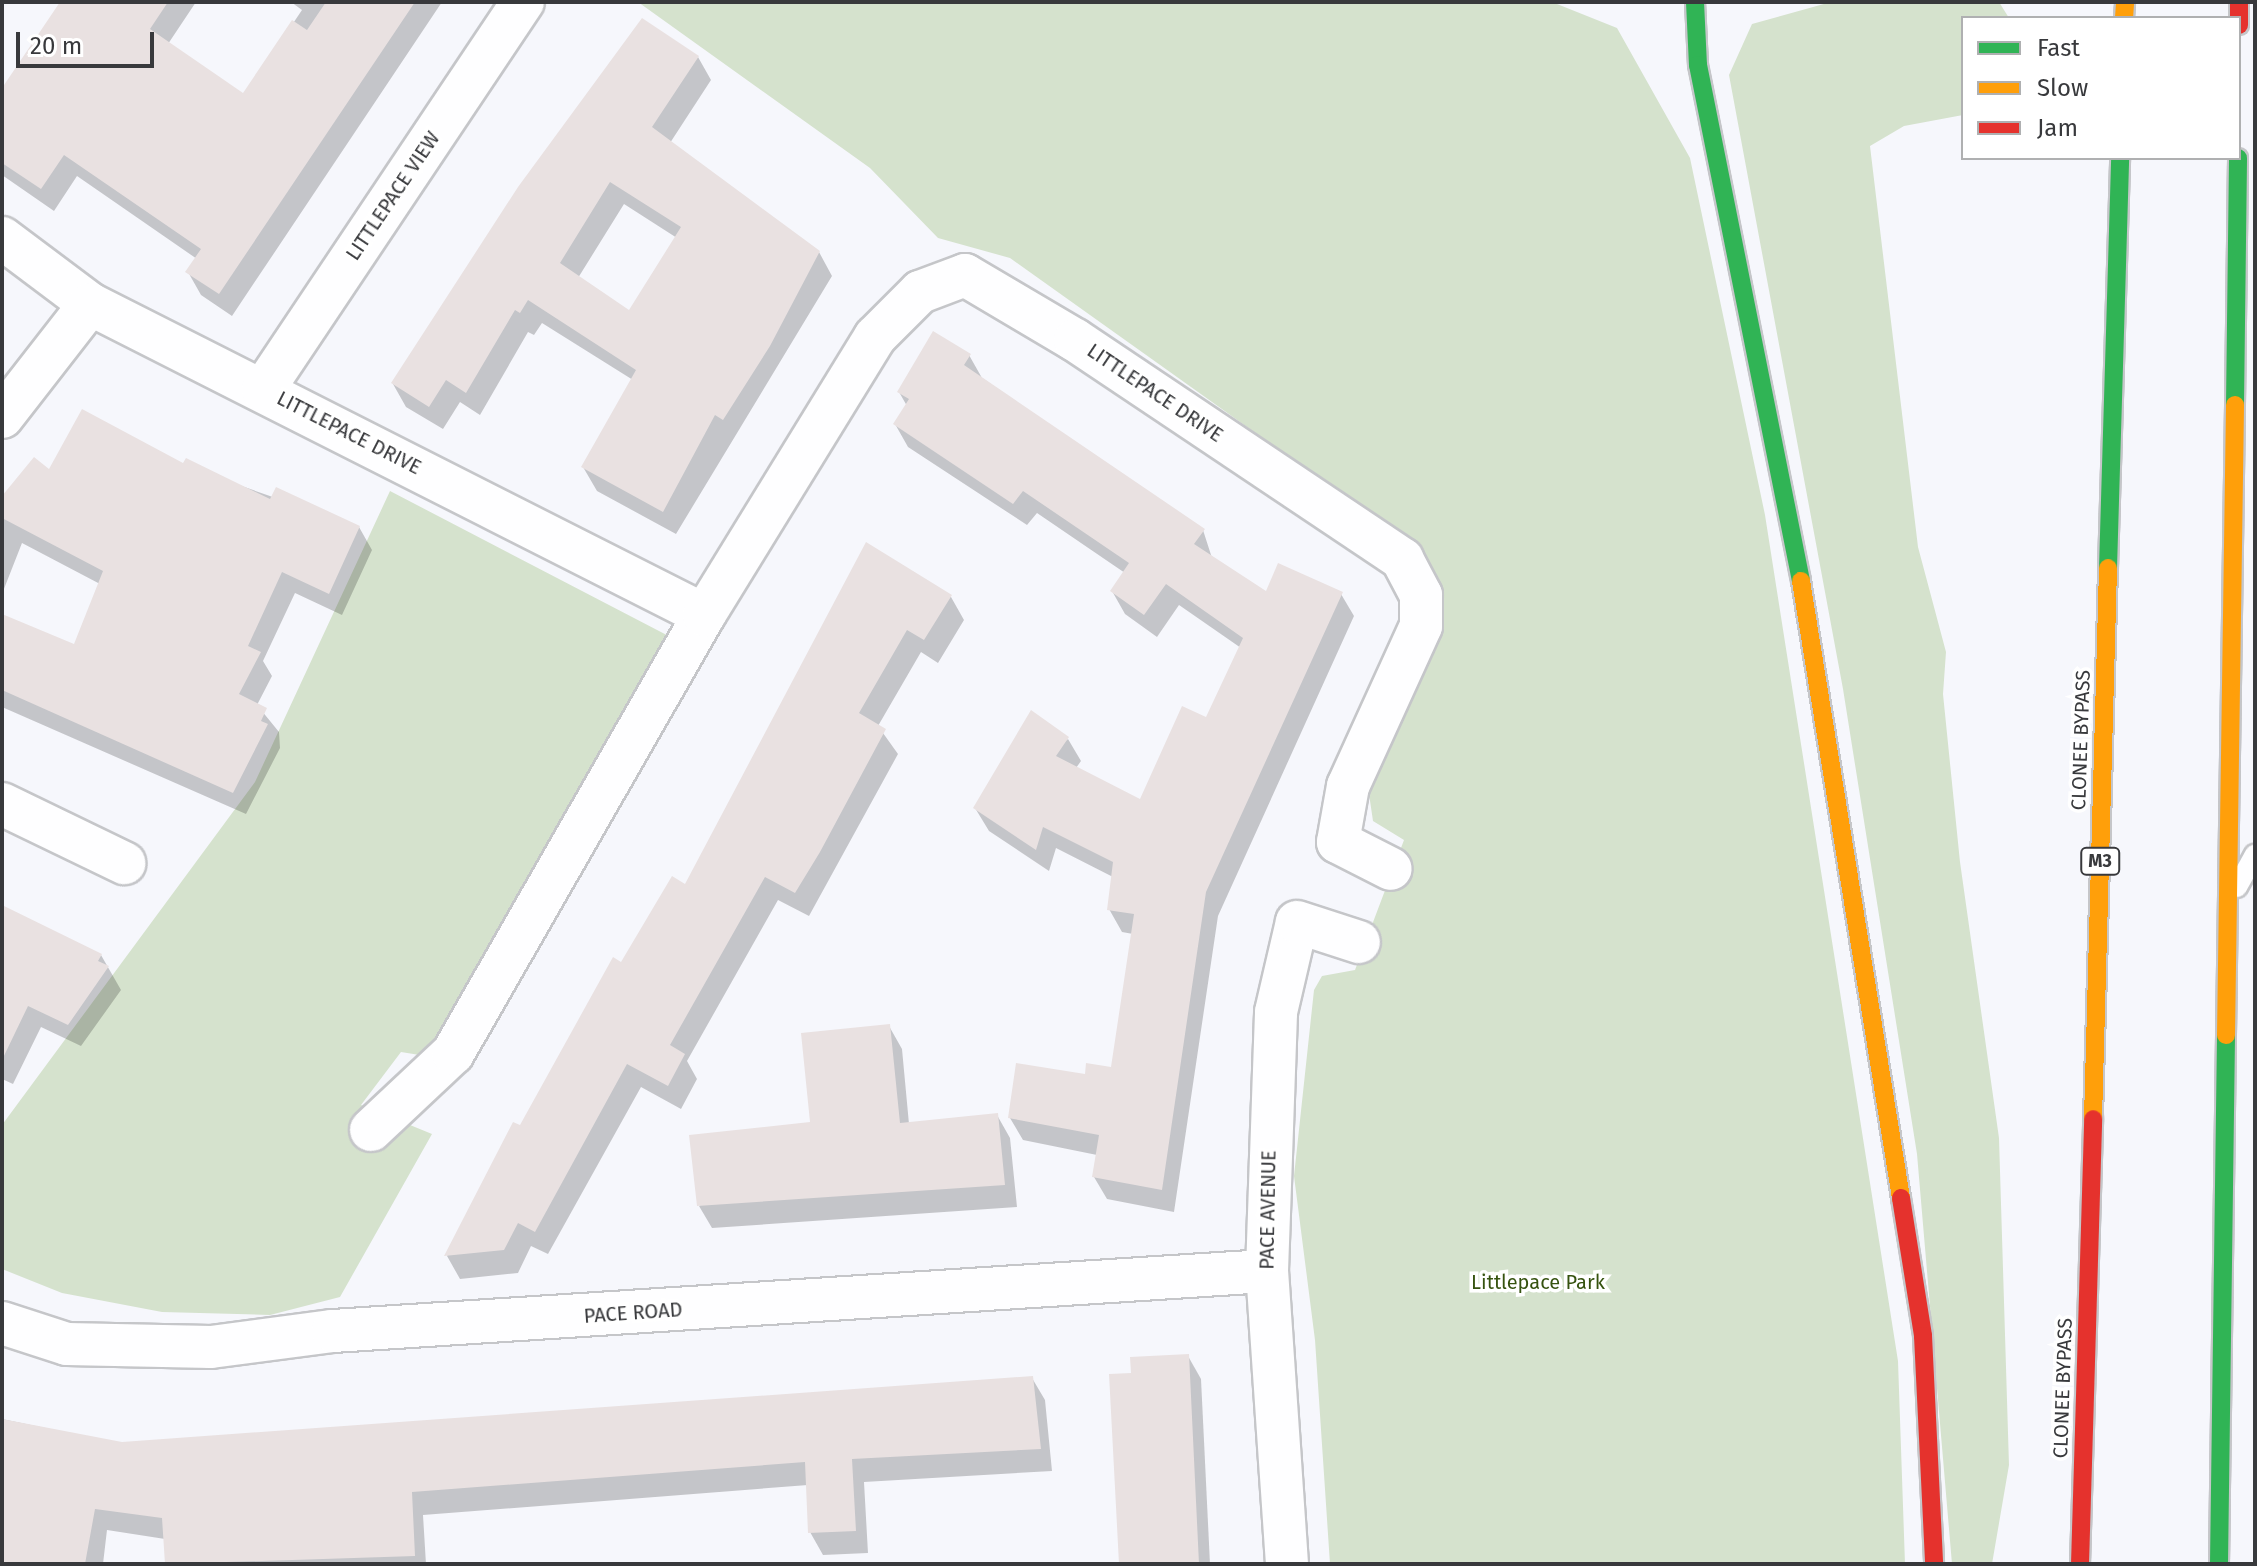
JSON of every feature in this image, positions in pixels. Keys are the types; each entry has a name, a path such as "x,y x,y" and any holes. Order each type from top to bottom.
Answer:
{"highway":[{"path":"1695,2 1698,65 1805,603 1923,1336 1934,1564"},
{"name":"CLONEE BYPASS","path":"2080,1564 2120,160"},
{"path":"2219,1564 2233,895 2238,160"}],"street":[{"name":"LITTLEPACE VIEW","path":"263,390 523,2"},
{"name":"LITTLEPACE DRIVE","path":"2,238 90,304 704,615"},
{"name":"LITTLEPACE DRIVE","path":"371,1130 453,1053 704,615 875,337 920,292 965,275 1075,340 1402,559 1421,595 1421,626 1348,786 1338,842 1391,869"},
{"path":"2,417 90,304"},
{"path":"2,804 124,863"},
{"name":"PACE AVENUE","path":"1287,1564 1267,1271 1276,1012 1297,922 1359,942"},
{"name":"PACE ROAD","path":"2,1323 67,1344 211,1347 333,1331 1267,1271"}],"lane":[{"path":"2233,895 2255,855"}],"green space":[{"name":"Littlepace Park","path":"638,2 1552,2 1617,28 1690,158 1765,515 1898,1361 1905,1564 1330,1564 1315,1340 1294,1176 1314,990 1322,976 1355,970 1404,840 1373,821 1369,794 1435,641 1418,549 1010,258 938,238 870,168"},
{"path":"1831,2 1999,2 2008,16 1961,16 1961,115 1904,126 1870,146 1918,547 1946,652 1943,694 1960,862 1999,1138 2009,1465 1992,1564 1952,1564 1917,1154 1843,689 1729,75 1752,24"},
{"path":"390,491 684,644 432,1057 401,1052 361,1105 432,1134 340,1297 270,1315 162,1312 62,1293 2,1269 2,1125 255,782"}],"building":[{"path":"60,2 168,2 150,29 243,93 292,20 307,30 326,2 415,2 219,294 185,272 201,249 64,155 41,189 2,163 2,88"},
{"path":"642,18 699,56 652,127 820,251 770,346 723,420 715,415 663,512 581,467 636,370 528,300 520,313 515,310 466,393 446,380 429,407 391,383 518,187","holes":["610,182 681,227 629,310 560,263"]},
{"path":"933,331 971,354 964,365 1205,529 1194,544 1266,591 1278,563 1343,592 1206,892 1162,1190 1092,1177 1099,1135 1008,1118 1016,1063 1085,1074 1086,1063 1111,1067 1134,914 1107,910 1113,862 1043,827 1036,850 973,808 1031,710 1069,737 1056,756 1140,799 1182,706 1206,717 1243,638 1166,584 1144,615 1110,591 1129,563 1023,491 1013,504 893,424 909,399 897,392"},
{"path":"82,409 183,463 186,458 270,499 276,487 360,526 329,594 282,572 248,646 261,652 239,694 267,708 261,721 268,724 233,793 2,690 2,614 74,644 103,571 2,518 2,496 34,457 49,469"},
{"path":"866,542 952,595 924,640 907,630 859,713 886,729 820,852 795,893 765,877 670,1045 685,1054 668,1086 627,1064 535,1232 518,1223 504,1250 444,1256 513,1122 520,1125 613,957 621,962 672,876 685,884"},
{"path":"2,905 102,954 98,961 109,966 68,1025 28,1006 2,1060"},
{"path":"890,1024 900,1123 998,1113 1005,1185 697,1206 689,1135 810,1122 801,1033"},
{"path":"1189,1354 1199,1564 1119,1564 1109,1374 1131,1373 1130,1357"},
{"path":"1033,1376 1041,1449 852,1459 856,1531 808,1533 805,1462 412,1492 415,1556 165,1564 162,1518 95,1509 85,1564 2,1564 2,1419 122,1442"}],"traffic: fast":[{"path":"1695,2 1698,65 1801,581"},
{"path":"2108,568 2120,160"},
{"path":"2235,405 2238,160"},
{"path":"2219,1564 2226,1035"}],"traffic: slow":[{"path":"2124,16 2125,2"},
{"path":"2226,1035 2235,405"},
{"path":"2093,1119 2108,568"},
{"path":"1801,581 1901,1198"}],"traffic: jam":[{"path":"2239,2 2239,16"},
{"path":"2080,1564 2093,1119"},
{"path":"1901,1198 1923,1336 1934,1564"}]}
